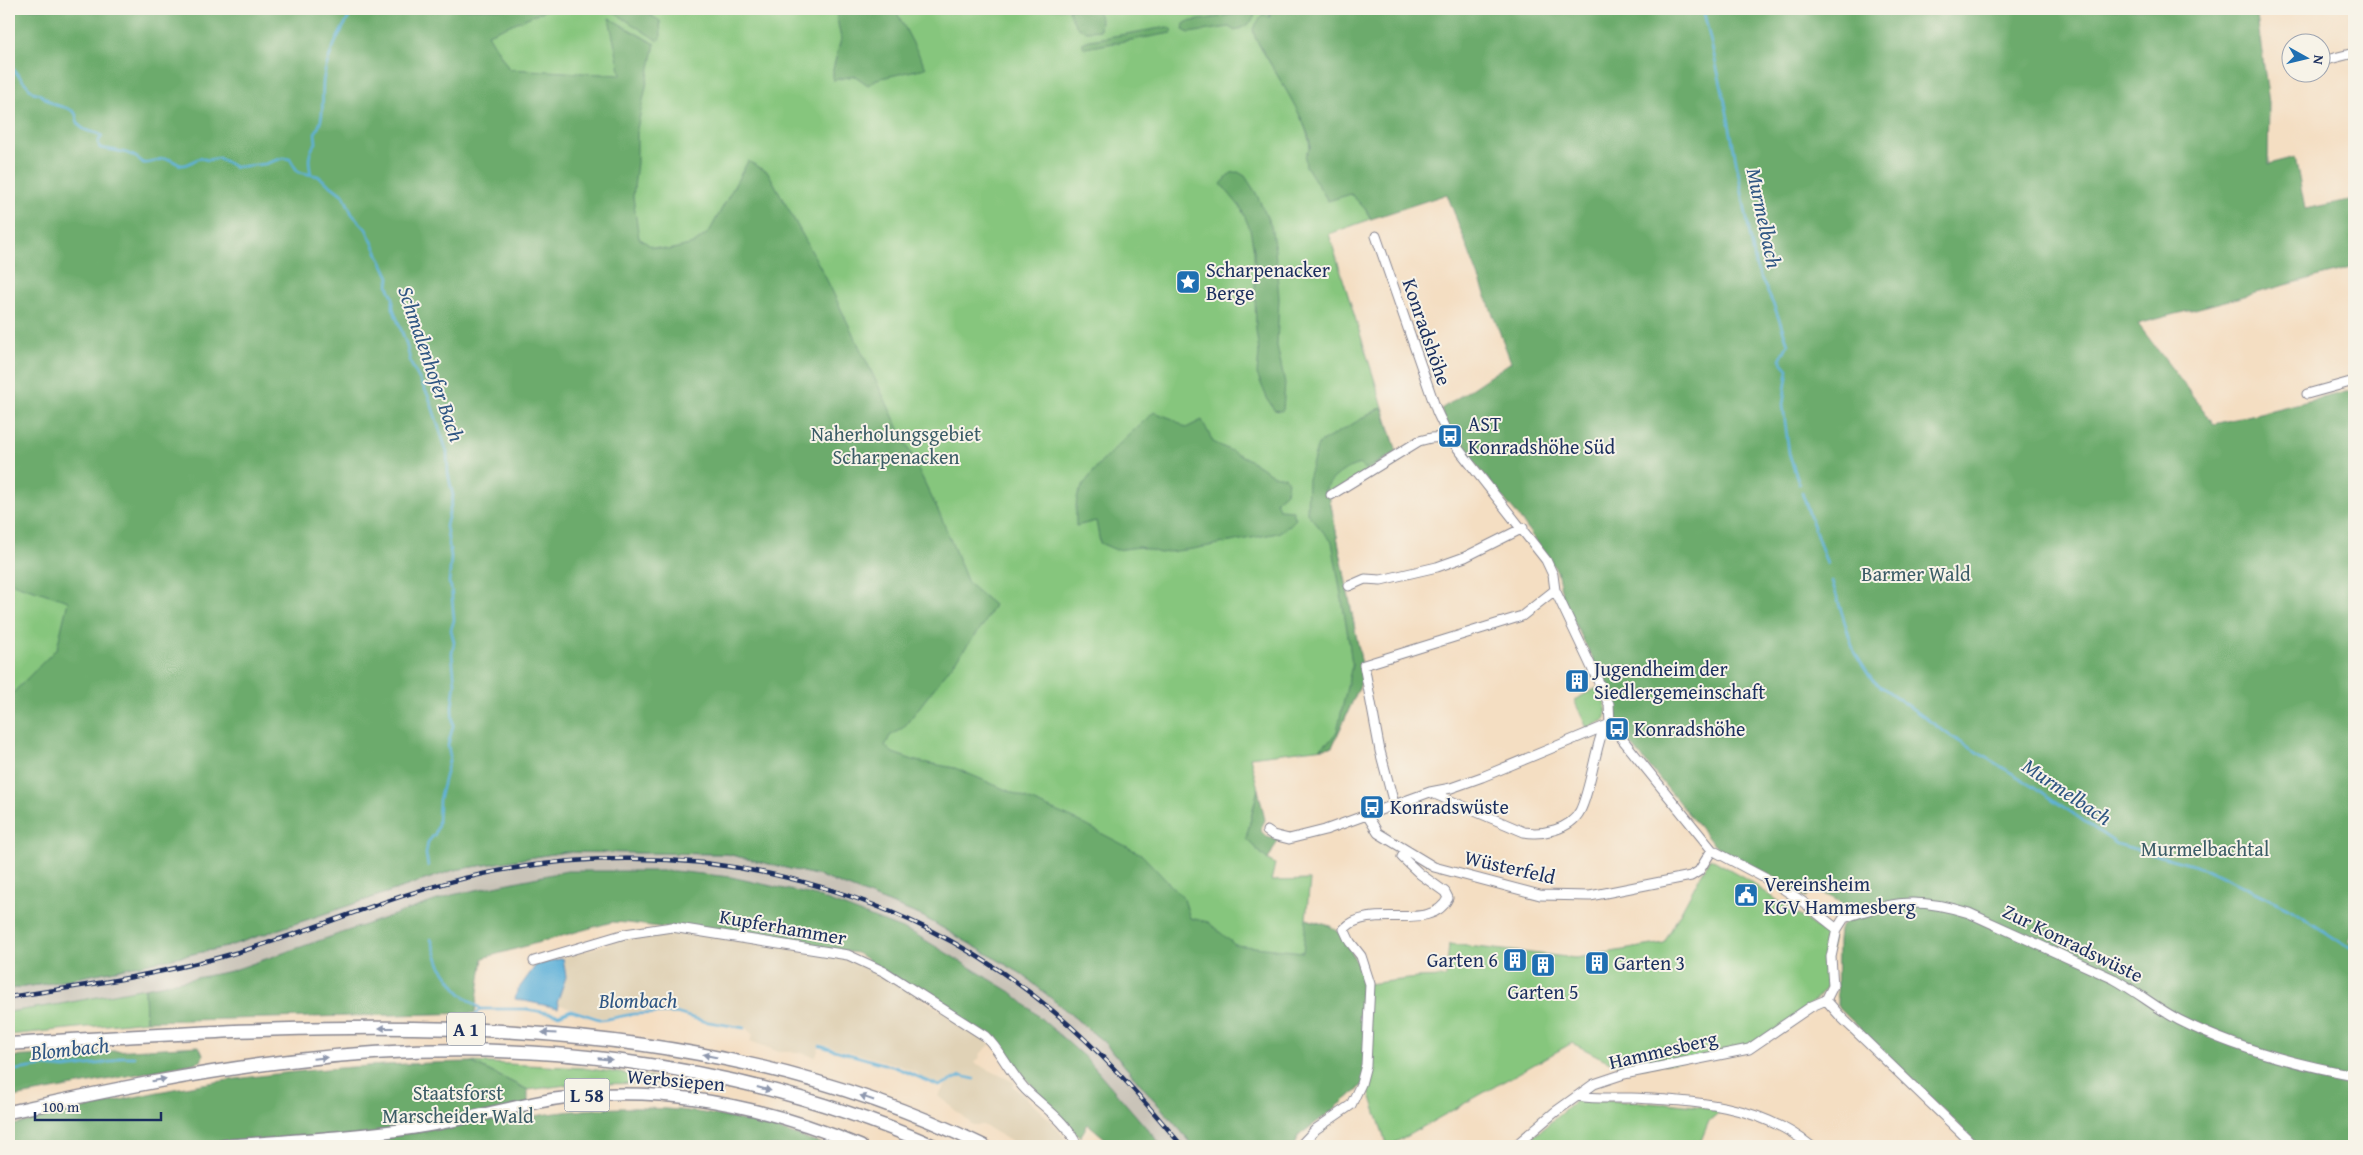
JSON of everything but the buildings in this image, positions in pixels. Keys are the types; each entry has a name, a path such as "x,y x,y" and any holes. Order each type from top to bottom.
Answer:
{"highway":[{"name":"A 1","path":"9,1044 298,1028 473,1029 562,1034 660,1046 760,1067 850,1092 912,1115 984,1146"},
{"name":"A 1","path":"9,1112 153,1081 299,1059 433,1051 512,1052 617,1060 697,1073 799,1098 930,1144"}],"main road":[{"name":"Werbsiepen","path":"214,1146 416,1128 525,1105 616,1094 673,1095 734,1104 797,1122 861,1146"}],"street":[{"path":"2330,59 2354,53"},
{"name":"Konradshöhe","path":"1376,236 1437,412 1449,437 1523,528 1546,560 1553,575 1555,590 1608,704 1610,724"},
{"path":"2307,394 2354,381"},
{"path":"1331,495 1418,442 1431,438 1449,437"},
{"path":"1349,586 1365,579 1381,580 1437,568 1523,528"},
{"path":"1394,804 1380,752 1364,665 1522,616 1555,590"},
{"path":"1430,792 1524,832 1539,834 1552,830 1571,820 1580,810 1602,731 1610,724"},
{"path":"1267,831 1273,835 1289,839 1318,832 1394,804 1482,777 1610,724"},
{"path":"1610,724 1712,850 1776,884 1804,902 1834,928 1831,957 1832,986 1826,1000 1841,1017 1975,1146"},
{"name":"Wüsterfeld","path":"1366,815 1378,833 1405,852 1434,867 1540,895 1590,896 1691,876 1699,870 1712,850"},
{"path":"1300,1146 1316,1129 1344,1112 1351,1105 1361,1084 1366,1065 1370,984 1361,956 1350,942 1344,930 1355,922 1376,915 1423,915 1437,911 1448,898 1445,892 1420,874 1402,857 1405,852"},
{"name":"Zur Konradswüste","path":"1834,928 1844,918 1892,903 1908,902 1948,906 1969,913 2114,979 2163,1012 2232,1044 2290,1062 2354,1075"},
{"name":"Kupferhammer","path":"534,961 625,934 672,927 848,955 885,972 985,1036 997,1048 1025,1089 1049,1110 1070,1134 1077,1146"},
{"name":"Hammesberg","path":"1515,1146 1594,1084 1624,1074 1749,1049 1812,1006 1826,1000"},
{"path":"1577,1096 1720,1105 1742,1110 1782,1128 1811,1146"}],"shaded area":[{"path":"565,852 727,854 820,876 922,916 1022,974 1104,1042 1194,1146 1162,1146 1089,1061 1011,992 915,934 816,896 731,877 674,871 566,871 452,895 231,971 61,1004 9,1012 9,989 52,983 226,947 454,870"},
{"path":"675,930 848,959 891,978 991,1044 979,1055 980,1057 975,1063 1014,1082 1014,1087 1050,1120 1071,1146 1019,1146 983,1125 973,1125 938,1096 949,1081 939,1084 925,1080 915,1072 896,1064 820,1044 816,1057 797,1052 779,1052 750,1041 753,1035 744,1026 704,1020 676,1011 644,1011 603,1018 557,1004 566,977 563,958 619,940"}],"green space":[{"name":"Naherholungsgebiet Scharpenacken","path":"9,9 1270,9 1270,17 1255,37 1303,121 1310,148 1306,153 1358,200 1371,219 1329,234 1397,452 1329,495 1364,676 1332,747 1250,757 1258,789 1246,839 1268,860 1275,864 1271,881 1310,880 1306,919 1330,926 1343,935 1367,984 1417,978 1446,977 1449,944 1576,958 1664,943 1710,858 1745,878 1833,939 1827,965 1829,984 1813,1002 1769,1034 1747,1045 1705,1056 1633,1068 1624,1067 1572,1043 1389,1146 1387,1146 1366,1082 1298,1136 1295,1146 1194,1146 1104,1042 1022,974 922,916 820,876 727,854 565,852 454,870 226,947 52,983 9,989"},
{"name":"Naherholungsgebiet Scharpenacken","path":"9,9 142,9 192,13 195,9 549,9 488,34 509,69 621,75 609,18 655,44 637,129 637,162 633,197 639,238 652,247 669,250 693,244 709,232 748,161 768,172 824,274 942,519 968,583 994,605 984,624 904,727 890,736 885,746 893,753 916,761 955,768 1074,819 1141,854 1184,899 1190,918 1208,922 1235,945 1303,952 1306,919 1330,926 1343,935 1367,984 1366,1082 1298,1136 1295,1146 1194,1146 1104,1042 1022,974 922,916 820,876 727,854 565,852 454,870 226,947 52,983 9,989 9,697 57,648 68,601 9,582"},
{"path":"609,9 641,9 660,21 661,36 658,41"},
{"path":"840,9 895,9 926,68 877,79 868,85 855,76 833,80 833,69 841,39 836,13"},
{"path":"1068,9 1096,9 1101,19 1100,30 1082,30 1073,21"},
{"name":"Barmer Wald","path":"1270,9 2256,9 2269,103 2268,164 2295,157 2305,209 2354,199 2354,267 2138,324 2214,424 2354,390 2354,932 2349,941 2354,945 2354,962 2352,966 2354,968 2354,1146 1980,1146 1837,1006 1839,930 1851,912 1838,901 1824,894 1812,892 1806,898 1781,881 1713,844 1622,733 1614,720 1609,692 1563,599 1557,571 1519,517 1450,433 1441,409 1511,362 1447,194 1371,219 1366,210 1351,194 1328,201 1306,166 1305,157 1310,147 1309,138 1297,109 1255,37 1253,29 1263,14 1270,17"},
{"path":"1242,13 1255,14 1250,22 1235,31 1229,27 1189,33 1183,30 1184,24 1187,22"},
{"path":"1167,27 1173,30 1172,33 1085,48 1083,46 1083,42 1090,40"},
{"path":"1238,172 1245,176 1256,193 1271,226 1279,298 1277,346 1285,383 1283,410 1280,411 1274,410 1257,374 1259,353 1256,330 1254,251 1250,229 1241,208 1221,184 1231,173"},
{"path":"1382,407 1397,452 1365,469 1360,464 1349,468 1334,478 1324,492 1329,495 1364,676 1332,747 1320,748 1332,739 1337,731 1352,665 1332,542 1307,513 1308,479 1318,444"},
{"path":"1154,412 1173,419 1186,428 1202,420 1213,442 1248,459 1273,475 1285,477 1288,482 1286,492 1276,501 1279,509 1292,510 1296,519 1278,533 1193,549 1160,553 1139,547 1116,550 1100,543 1096,521 1076,526 1077,499 1084,484 1112,451"},
{"path":"1597,688 1607,712 1605,720 1587,728 1574,700"},
{"path":"1258,789 1265,820 1260,830 1267,837 1278,840 1268,860 1246,839"},
{"path":"567,871 674,871 731,877 816,896 915,934 1011,992 1089,1061 1162,1146 1114,1146 1088,1124 1080,1137 1026,1079 995,1041 857,953 628,923 612,922 483,958 475,1013 146,1021 145,988 231,971 452,895"},
{"path":"145,988 146,1021 9,1035 9,1012"},
{"path":"199,1046 203,1055 201,1061 191,1064 9,1098 9,1057"},
{"path":"471,1062 583,1068 663,1079 663,1083 592,1084 590,1082 528,1090"},
{"name":"Staatsforst Marscheider Wald","path":"471,1062 528,1090 528,1117 607,1108 680,1110 751,1122 828,1146 9,1146 9,1126 192,1086 311,1070"},
{"path":"1577,1100 1666,1103 1723,1109 1709,1121 1700,1143 1705,1146 1522,1146"}],"water":[{"path":"563,958 566,977 557,1003 559,1004 558,1008 515,999 517,991 536,965"}],"waterway":[{"path":"311,174 309,157 316,143 315,133 321,120 326,67 336,41 354,9"},
{"name":"Murmelbach","path":"1703,9 1725,102 1756,267 1775,308 1788,344 1780,360 1788,369 1783,405 1789,453 1799,484"},
{"name":"Schmalenhofer Bach","path":"9,60 13,69 33,92 41,95 53,104 73,111 79,126 102,136 98,142 100,148 129,154 143,163 170,159 183,165 200,158 208,160 219,158 235,167 265,164 283,158 290,159 298,172 318,176 344,196 352,214 366,229 389,277 388,286 393,297 393,308 406,343 411,364 429,397 447,452 448,473 453,496 446,526 451,557 449,583 454,620 451,630 454,642 452,654 455,683 452,707 453,726 448,745 450,757 439,800 438,824 435,834 428,842 426,854 428,866"},
{"name":"Murmelbach","path":"1802,493 1827,564"},
{"name":"Murmelbach","path":"1832,581 1854,652 1872,680 1952,737 2033,786 2117,844 2207,869 2290,909 2354,951"},
{"name":"Schmalenhofer Bach","path":"431,939 440,965 460,993 481,1009"},
{"name":"Blombach","path":"476,1015 481,1009 526,1009 559,1015 571,1010 602,1020 633,1014 676,1013 703,1021 744,1028"},
{"name":"Blombach","path":"820,1046 895,1067 939,1086 961,1076 974,1079"},
{"name":"Blombach","path":"9,1071 44,1066 65,1068 111,1062 120,1057 134,1057"}],"railway":[{"path":"9,997 70,988 190,965 278,940 423,890 483,874 558,862 634,859 709,864 783,877 856,898 926,928 992,965 1053,1011 1088,1042 1182,1146"}],"place":[{"name":"Scharpenacker Berge","path":"1188,282"},
{"name":"AST Konradshöhe Süd","path":"1450,436"},
{"name":"Jugendheim der Siedlergemeinschaft","path":"1577,681"},
{"name":"Konradshöhe","path":"1617,729"},
{"name":"Konradswüste","path":"1372,807"},
{"name":"Vereinsheim KGV Hammesberg","path":"1746,895"},
{"name":"Garten 6","path":"1515,960"},
{"name":"Garten 3","path":"1597,963"},
{"name":"Garten 5","path":"1543,965"}],"park label":[{"name":"Murmelbachtal","path":"2205,849"}]}
